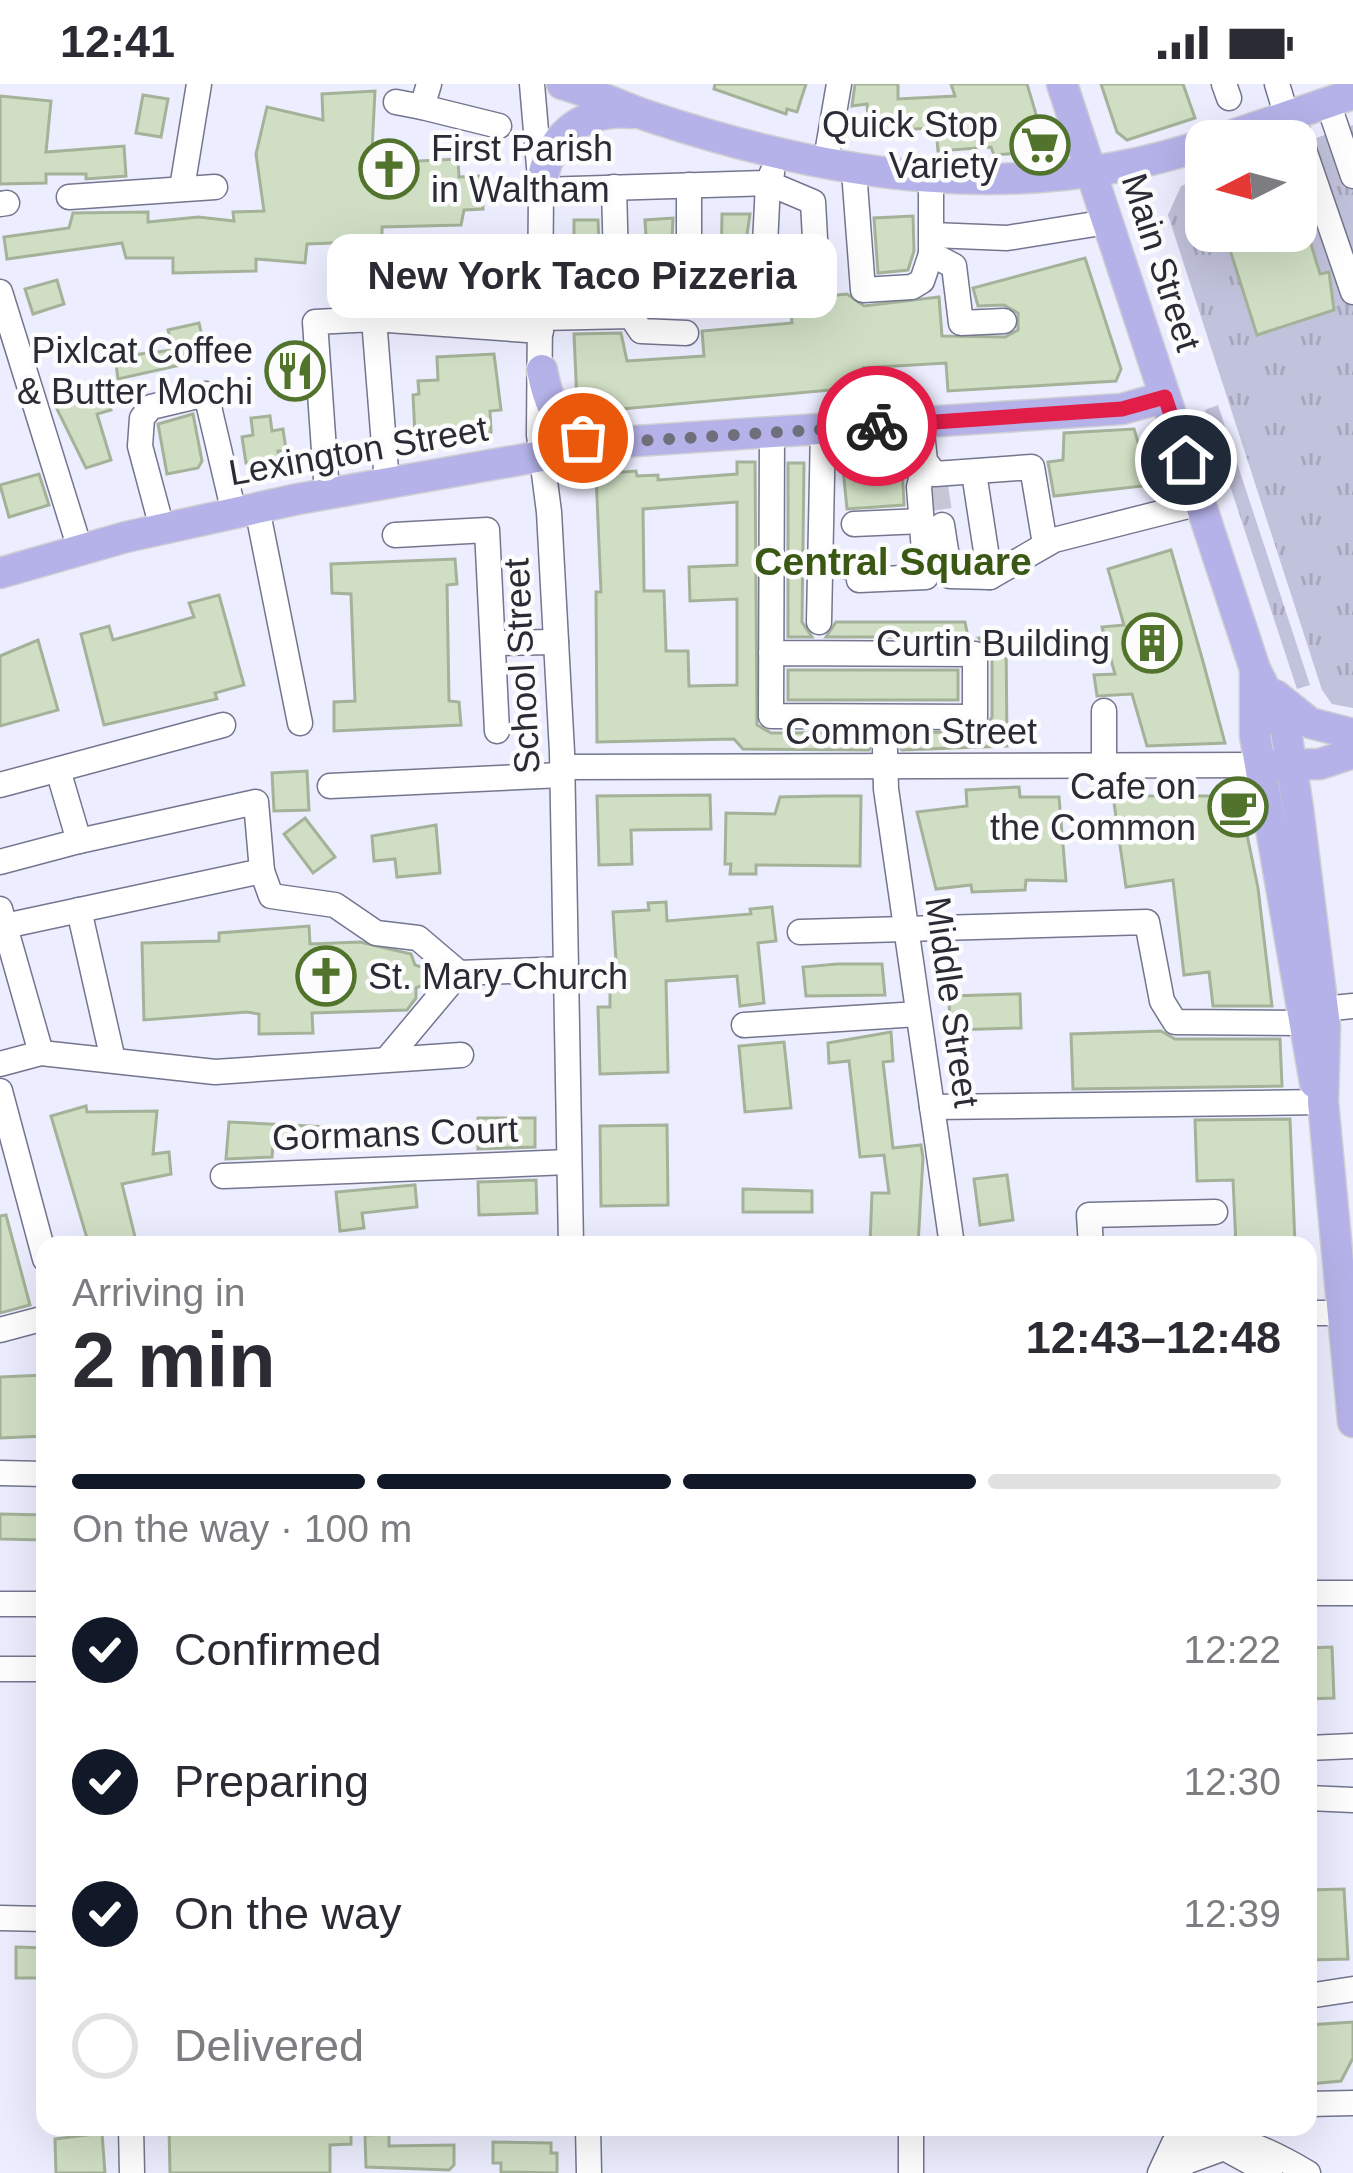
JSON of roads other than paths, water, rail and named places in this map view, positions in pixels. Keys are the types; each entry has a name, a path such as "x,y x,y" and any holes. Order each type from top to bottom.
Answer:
{"main road":[{"path":"562,84 644,115 780,153 839,168 932,181 1142,166 1185,151"},
{"name":"Main Street","path":"1062,84 1255,669 1282,719 1326,1013 1323,1102 1348,1313 1353,1422"},
{"path":"1278,120 1334,96"},
{"path":"541,190 550,152 576,124 610,112 644,115"},
{"path":"542,370 551,405 564,427 583,438 621,442"},
{"name":"Lexington Street","path":"0,572 245,510 621,442 1122,409 1165,397"},
{"path":"1255,669 1302,718 1353,734"},
{"name":"Main Street","path":"1255,669 1260,765 1326,1013"},
{"path":"1260,765 1292,765 1353,753"}],"street":[{"path":"182,188 199,84"},
{"name":"School Street","path":"532,84 541,190 541,457 562,771 571,1236"},
{"path":"839,84 839,168 863,290 916,286 931,245 932,181"},
{"path":"1277,84 1353,292"},
{"path":"396,102 426,96 500,126"},
{"path":"1334,96 1353,176"},
{"path":"688,185 689,286 763,286 768,183 780,153"},
{"path":"541,190 768,183 813,202 816,257"},
{"path":"614,187 631,316 640,331 686,333"},
{"path":"69,197 215,188"},
{"path":"931,245 1018,238 1108,222"},
{"path":"931,245 954,266 961,323 1004,321"},
{"path":"0,292 80,549"},
{"path":"327,493 315,322 541,324 631,316"},
{"path":"374,319 387,483"},
{"path":"162,529 139,427 152,407 206,394 245,510 300,723"},
{"path":"921,423 932,474"},
{"path":"819,622 823,429"},
{"path":"771,652 975,654 975,717 771,716 771,652 772,432"},
{"path":"1045,544 1032,467 932,474 919,488 950,576 990,578 1045,544 1200,502"},
{"path":"974,472 990,578"},
{"path":"820,557 853,573 926,577 932,523"},
{"path":"854,524 932,523"},
{"path":"395,535 487,530 497,731"},
{"path":"495,643 556,642"},
{"path":"1103,711 1104,766"},
{"path":"0,785 223,725"},
{"name":"Common Street","path":"330,786 562,771 885,759 1260,765"},
{"name":"Middle Street","path":"885,759 951,1236"},
{"path":"58,770 79,841"},
{"path":"0,862 256,802 262,871 271,896 335,905 376,933 423,941 459,973 566,969"},
{"path":"41,1053 2,918 79,910 262,871"},
{"path":"79,910 113,1060"},
{"path":"800,932 1148,922 1162,1001 1175,1022 1326,1013"},
{"path":"387,1059 459,973"},
{"path":"744,1025 918,1014"},
{"path":"0,1064 41,1053 215,1072 461,1054"},
{"path":"0,1091 8,1153 37,1236"},
{"path":"932,1107 1323,1102"},
{"name":"Gormans Court","path":"223,1176 569,1162"},
{"path":"1090,1236 1089,1215 1215,1212"},
{"path":"1317,1313 1348,1313"},
{"path":"0,1330 36,1320"},
{"path":"0,1473 36,1474"},
{"path":"1317,1593 1353,1593"},
{"path":"0,1604 36,1604"},
{"path":"0,1669 36,1669"},
{"path":"1317,1748 1353,1746"},
{"path":"1317,1798 1353,1800"},
{"path":"0,1918 36,1919"},
{"path":"1317,1995 1353,1989"},
{"path":"1317,2104 1353,2103"},
{"path":"131,2136 132,2173"},
{"path":"588,2136 589,2173"},
{"path":"911,2136 911,2173"},
{"path":"1163,2136 1168,2168"},
{"path":"1168,2168 1174,2143 1220,2136 1264,2147 1308,2173"},
{"path":"1168,2168 1198,2153 1224,2148 1270,2173"}],"tunnel":[{"path":"936,486 942,525"}],"place":[{"name":"Quick Stop Variety","path":"1040,145"},
{"name":"First Parish in Waltham","path":"389,169"},
{"name":"Pixlcat Coffee & Butter Mochi","path":"295,371"},
{"name":"New York Taco Pizzeria","path":"583,438"},
{"name":"Curtin Building","path":"1152,643"},
{"name":"Cafe on the Common","path":"1238,807"},
{"name":"St. Mary Church","path":"326,976"}],"district":[{"name":"Central Square","path":"893,561"}]}
